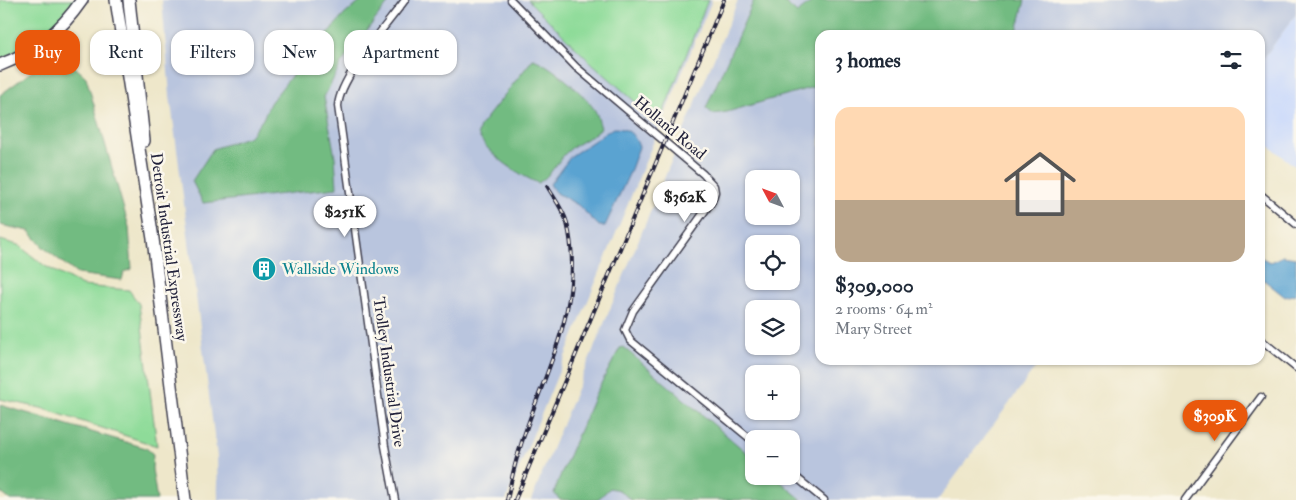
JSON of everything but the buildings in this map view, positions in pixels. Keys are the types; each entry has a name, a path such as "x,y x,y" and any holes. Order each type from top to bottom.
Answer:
{"highway":[{"path":"0,64 30,51 45,41 58,30 82,0"},
{"name":"Detroit Industrial Expressway","path":"116,0 159,286 185,500"},
{"path":"129,0 144,138 141,168"}],"street":[{"name":"Trolley Industrial Drive","path":"395,500 385,446 338,106 340,94 348,78 406,0"},
{"name":"Holland Road","path":"511,0 576,67 703,174 714,186 715,192 705,214 633,311 625,330 630,340 745,435"},
{"path":"1265,198 1296,224"},
{"path":"1265,343 1296,368"},
{"path":"1185,500 1262,397"},
{"path":"800,480 824,500"}],"shaded area":[{"path":"162,0 712,0 506,500 218,500 217,457 170,96"},
{"path":"738,0 1296,0 1296,14 1265,56 1265,30 815,30 815,365 1037,365 938,500 531,500"},
{"path":"1296,14 1296,167 1265,143 1265,56"}],"green space":[{"path":"0,0 77,0 69,11 49,30 15,30 15,52 0,60"},
{"path":"363,0 389,0 367,30 344,30 344,59 324,97 335,157 337,188 203,203 192,181 213,149 250,136 263,119 270,103 292,75 334,75 334,30 331,30 345,14"},
{"path":"528,0 708,0 659,123 585,57"},
{"path":"754,0 782,0 797,13 814,0 1025,0 1017,30 815,30 815,86 727,112 713,114 706,108"},
{"path":"533,59 557,73 583,96 595,111 601,128 568,151 547,176 538,183 522,175 495,156 478,134 480,126"},
{"path":"80,72 86,77 129,227 132,269 124,272 122,280 77,274 43,247 29,231 0,225 0,95 27,75 80,75"},
{"path":"0,240 18,245 45,266 82,286 129,290 139,304 157,446 41,408 0,399"},
{"path":"623,347 745,451 745,485 784,485 802,500 631,500 619,490 610,488 597,500 560,500 554,493 558,481 597,391 620,348"},
{"path":"0,405 146,448 153,454 152,469 157,500 10,500 0,492"}],"water":[{"path":"613,128 630,132 639,147 630,172 605,226 599,226 578,205 555,192 550,184 571,156"},
{"path":"1283,256 1296,258 1296,294 1285,297 1265,281 1265,260 1270,262"}],"railway":[{"path":"515,500 724,0"},
{"path":"507,500 518,454 559,338 567,310 571,282 572,253 566,218 547,186"}],"place":[{"name":"Wallside Windows","path":"264,269"}]}
